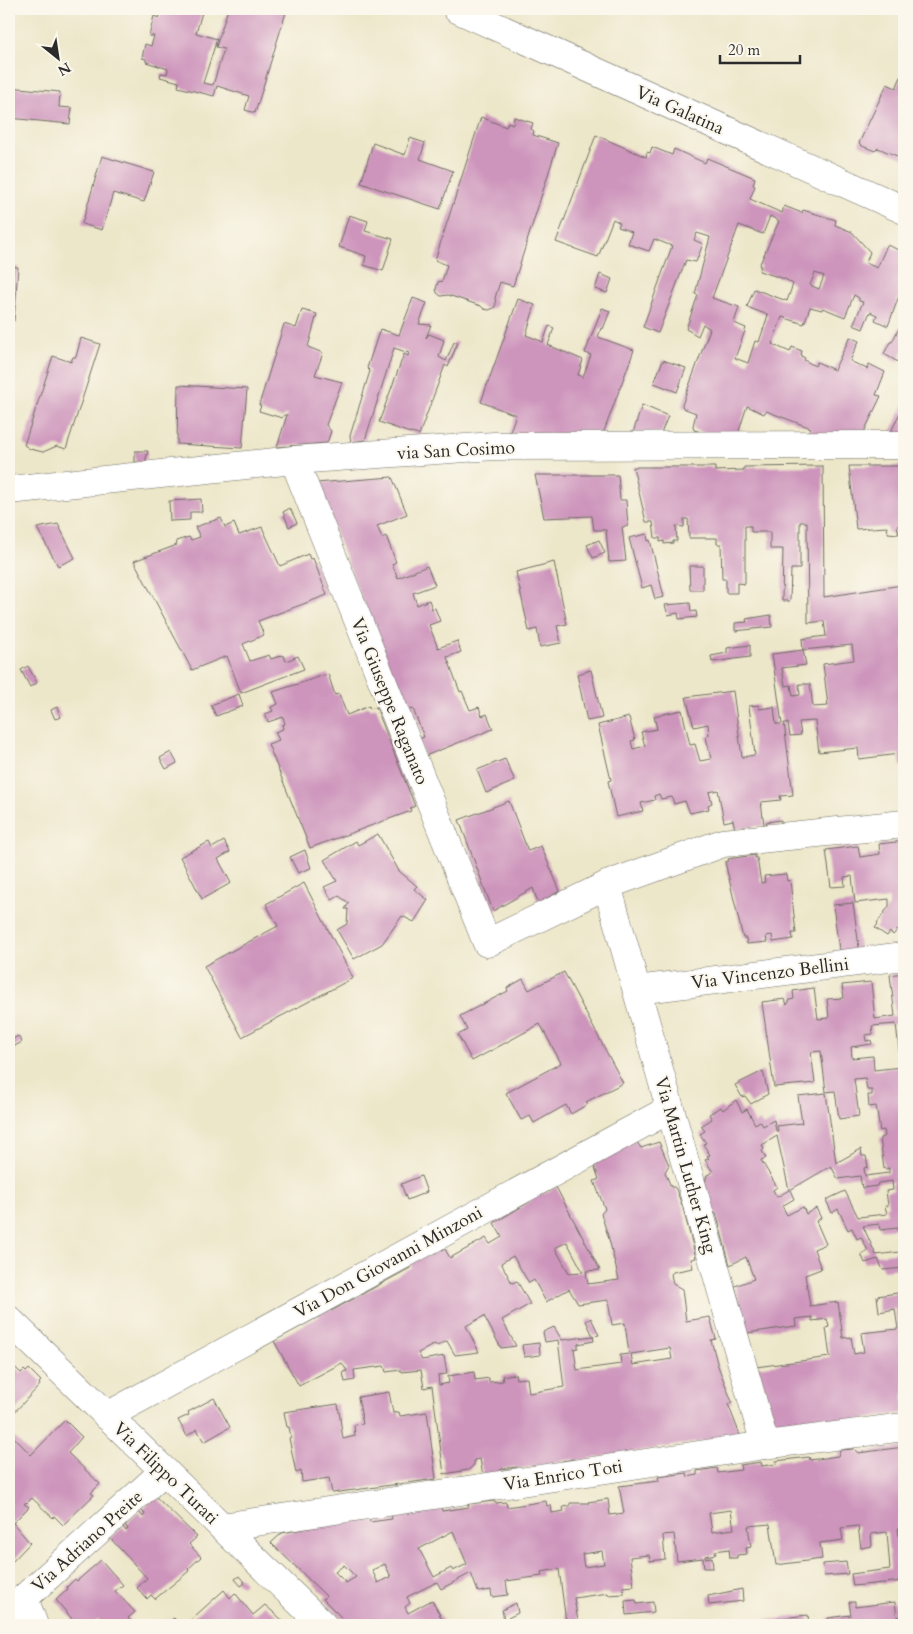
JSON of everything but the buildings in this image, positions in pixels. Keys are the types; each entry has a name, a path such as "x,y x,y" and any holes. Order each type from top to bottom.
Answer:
{"street":[{"name":"Via Galatina","path":"457,9 904,210"},
{"name":"via San Cosimo","path":"9,490 294,460 494,446 904,445"},
{"name":"Via Giuseppe Raganato","path":"294,460 487,942 607,885"},
{"path":"607,885 723,844 904,824"},
{"name":"Via Martin Luther King","path":"607,885 765,1445"},
{"name":"Via Vincenzo Bellini","path":"636,990 904,956"},
{"name":"Via Don Giovanni Minzoni","path":"107,1416 670,1109"},
{"name":"Via Filippo Turati","path":"9,1320 323,1625"},
{"name":"Via Enrico Toti","path":"222,1527 765,1445 904,1427"},
{"name":"Via Adriano Preite","path":"17,1603 164,1472"},
{"path":"17,1603 34,1625"}]}
